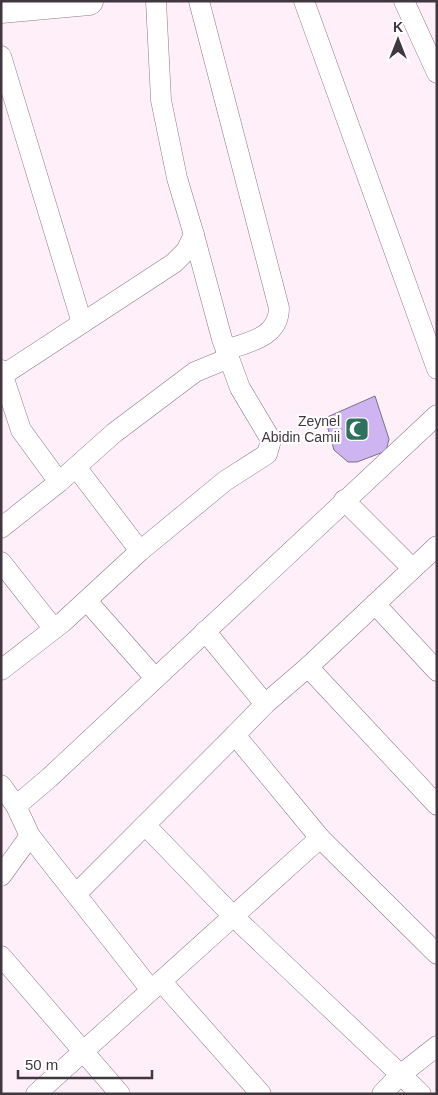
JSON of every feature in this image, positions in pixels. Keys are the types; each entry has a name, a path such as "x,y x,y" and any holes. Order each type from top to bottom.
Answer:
{"street":[{"path":"18,6 89,1"},
{"path":"1,670 86,602 140,551 225,481 268,454 270,440 240,388 228,354 177,178 161,100 156,1"},
{"path":"1,528 59,482 114,433 195,372 260,338 273,329 279,319 279,308 199,1"},
{"path":"304,1 437,369"},
{"path":"404,1 437,73"},
{"path":"1,56 82,323"},
{"path":"59,482 20,430 2,373 174,263 186,251 194,235"},
{"path":"16,806 49,778 437,415"},
{"path":"76,467 140,551"},
{"path":"344,500 412,568"},
{"path":"76,894 265,704 308,667 437,546"},
{"path":"1,562 54,629"},
{"path":"86,602 155,678"},
{"path":"374,604 437,670"},
{"path":"205,631 265,704"},
{"path":"308,667 434,796"},
{"path":"235,735 320,838 437,954"},
{"path":"1,785 16,806 30,836 76,894 156,986 261,1094"},
{"path":"145,825 233,916 421,1094"},
{"path":"1,876 30,836"},
{"path":"36,1094 320,838"},
{"path":"1,956 120,1094"},
{"path":"382,1094 400,1075 437,1046"}],"building":[{"name":"Zeynel Abidin Camii","path":"375,396 389,439 386,451 357,462 348,462 334,450 325,418"}],"place":[{"name":"Zeynel Abidin Camii","path":"357,429"}]}
